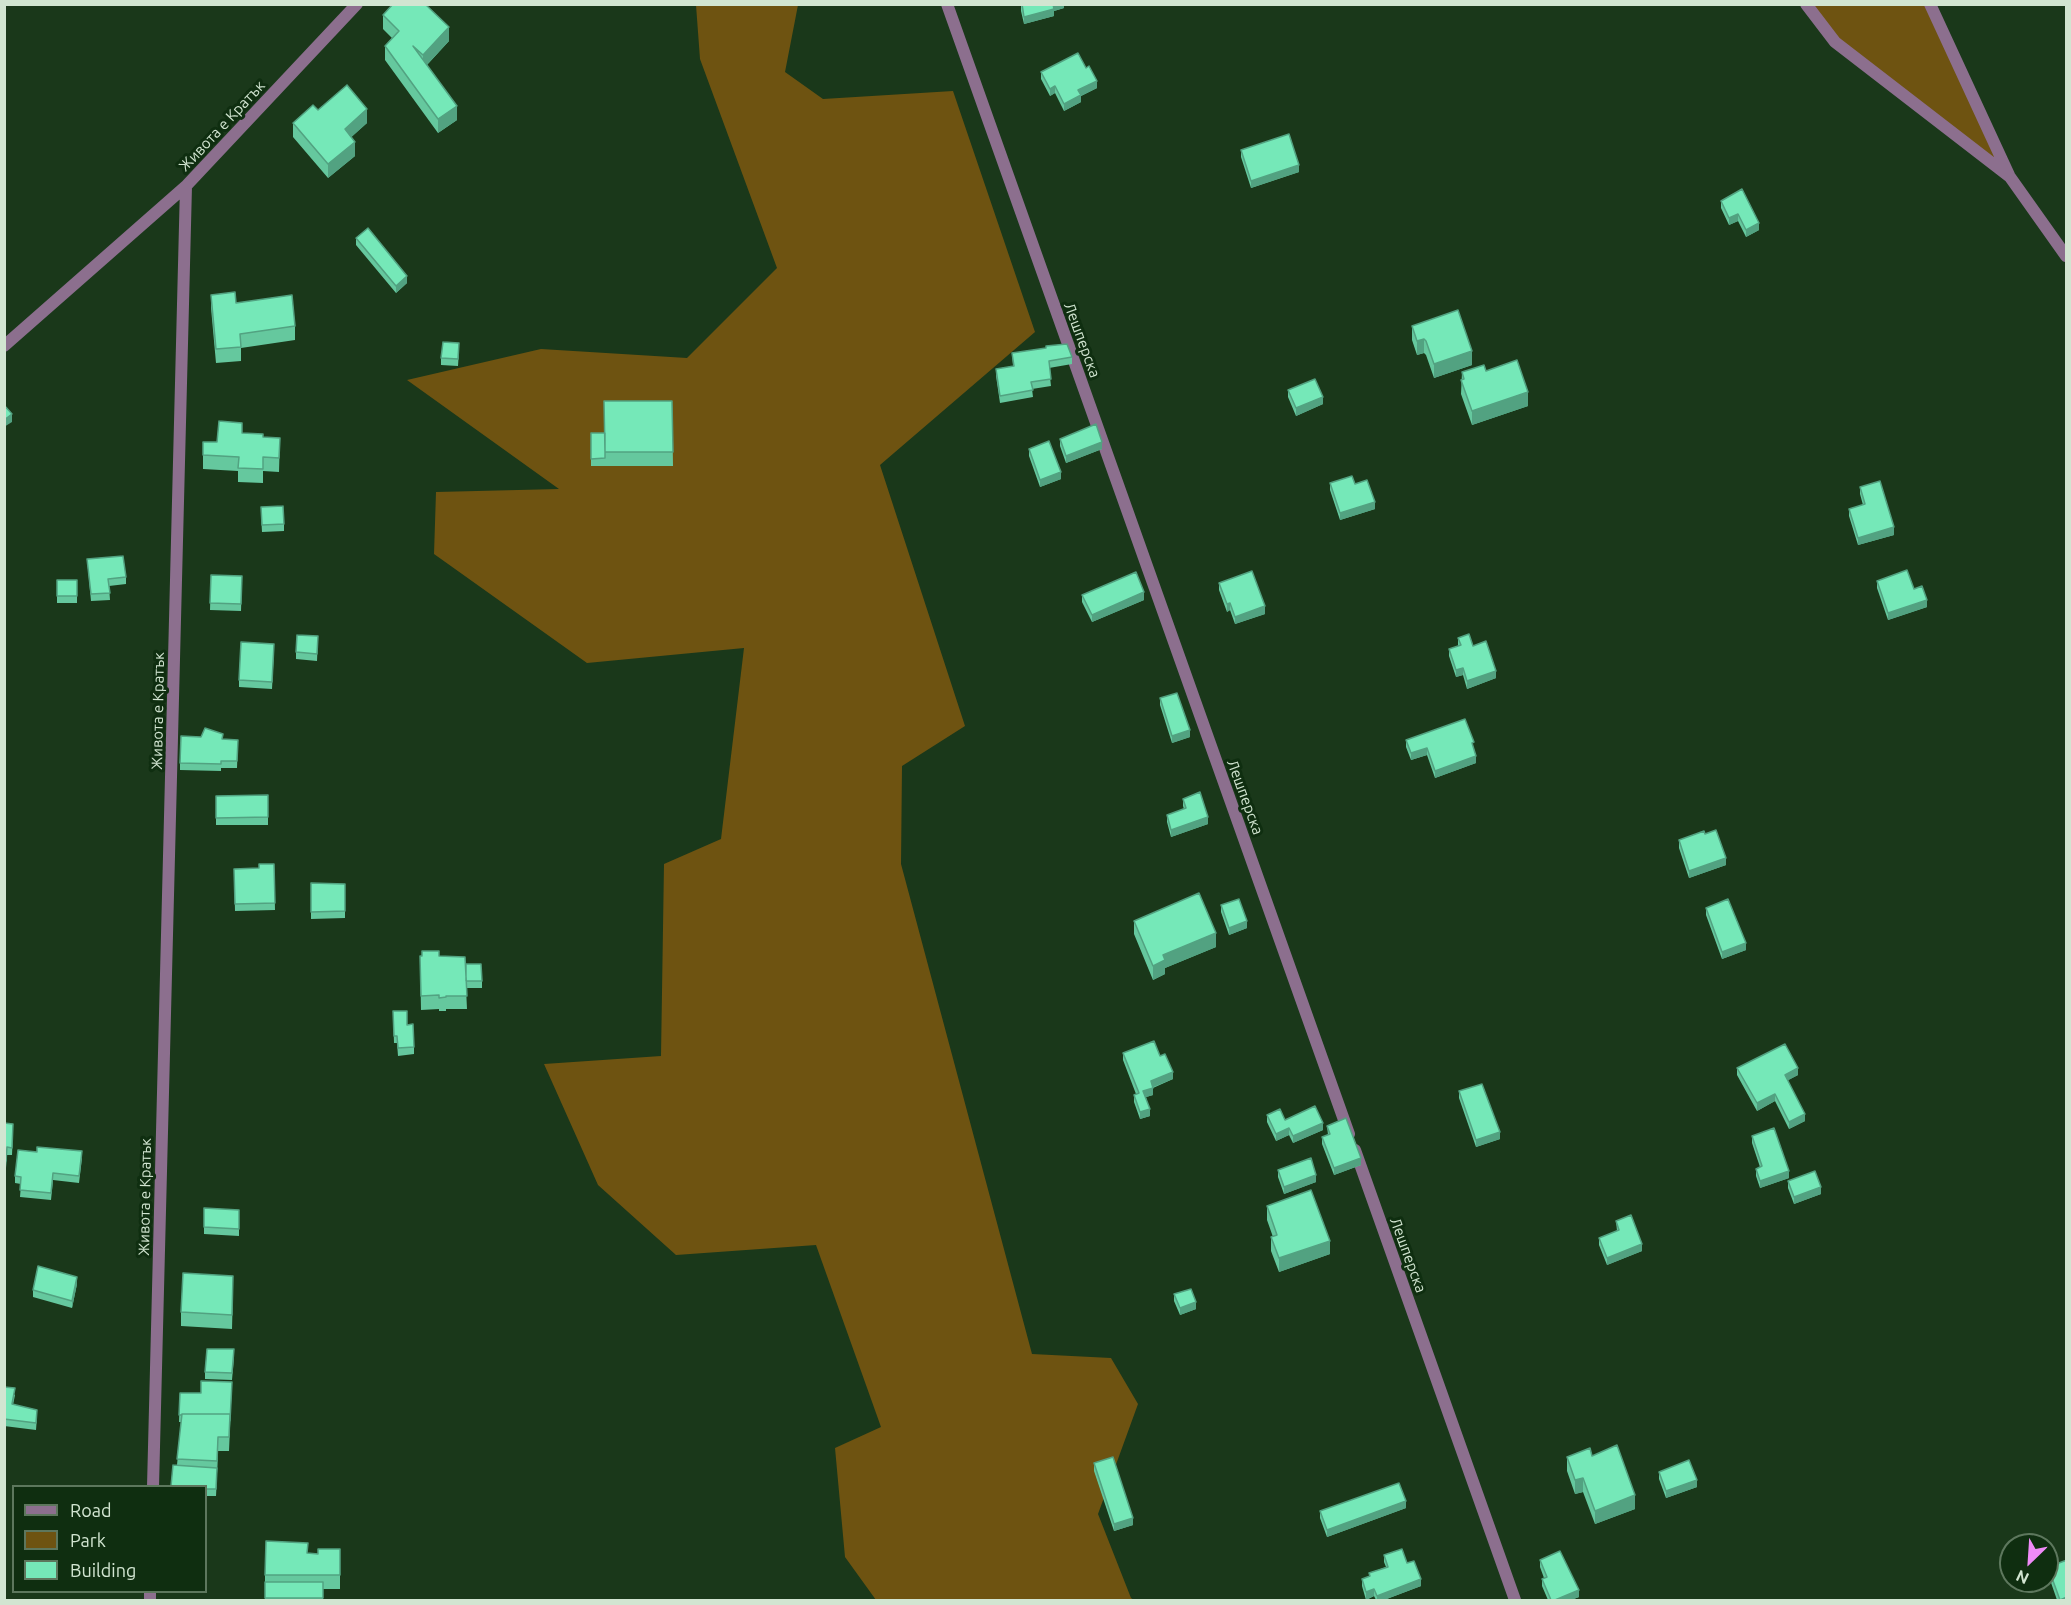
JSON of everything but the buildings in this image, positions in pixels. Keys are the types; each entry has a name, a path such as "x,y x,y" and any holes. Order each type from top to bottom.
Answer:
{"street":[{"name":"Живота е Кратък","path":"153,1485 186,186 357,4"},
{"name":"Лешперска","path":"946,4 1515,1600"},
{"path":"1806,4 1835,42 2010,177"},
{"path":"1930,4 2010,177 2067,256"},
{"path":"4,346 186,186"}],"green space":[{"path":"696,5 798,5 785,72 823,99 953,91 1035,332 880,465 965,726 902,766 901,864 1032,1354 1111,1358 1138,1404 1098,1514 1131,1598 1134,1600 876,1600 845,1557 835,1448 881,1427 816,1245 676,1255 598,1185 544,1064 661,1056 664,864 721,839 744,648 587,663 434,554 436,492 559,489 407,380 541,349 687,358 777,268 700,59"},
{"path":"1806,5 1930,5 2010,177 1835,42"}]}
